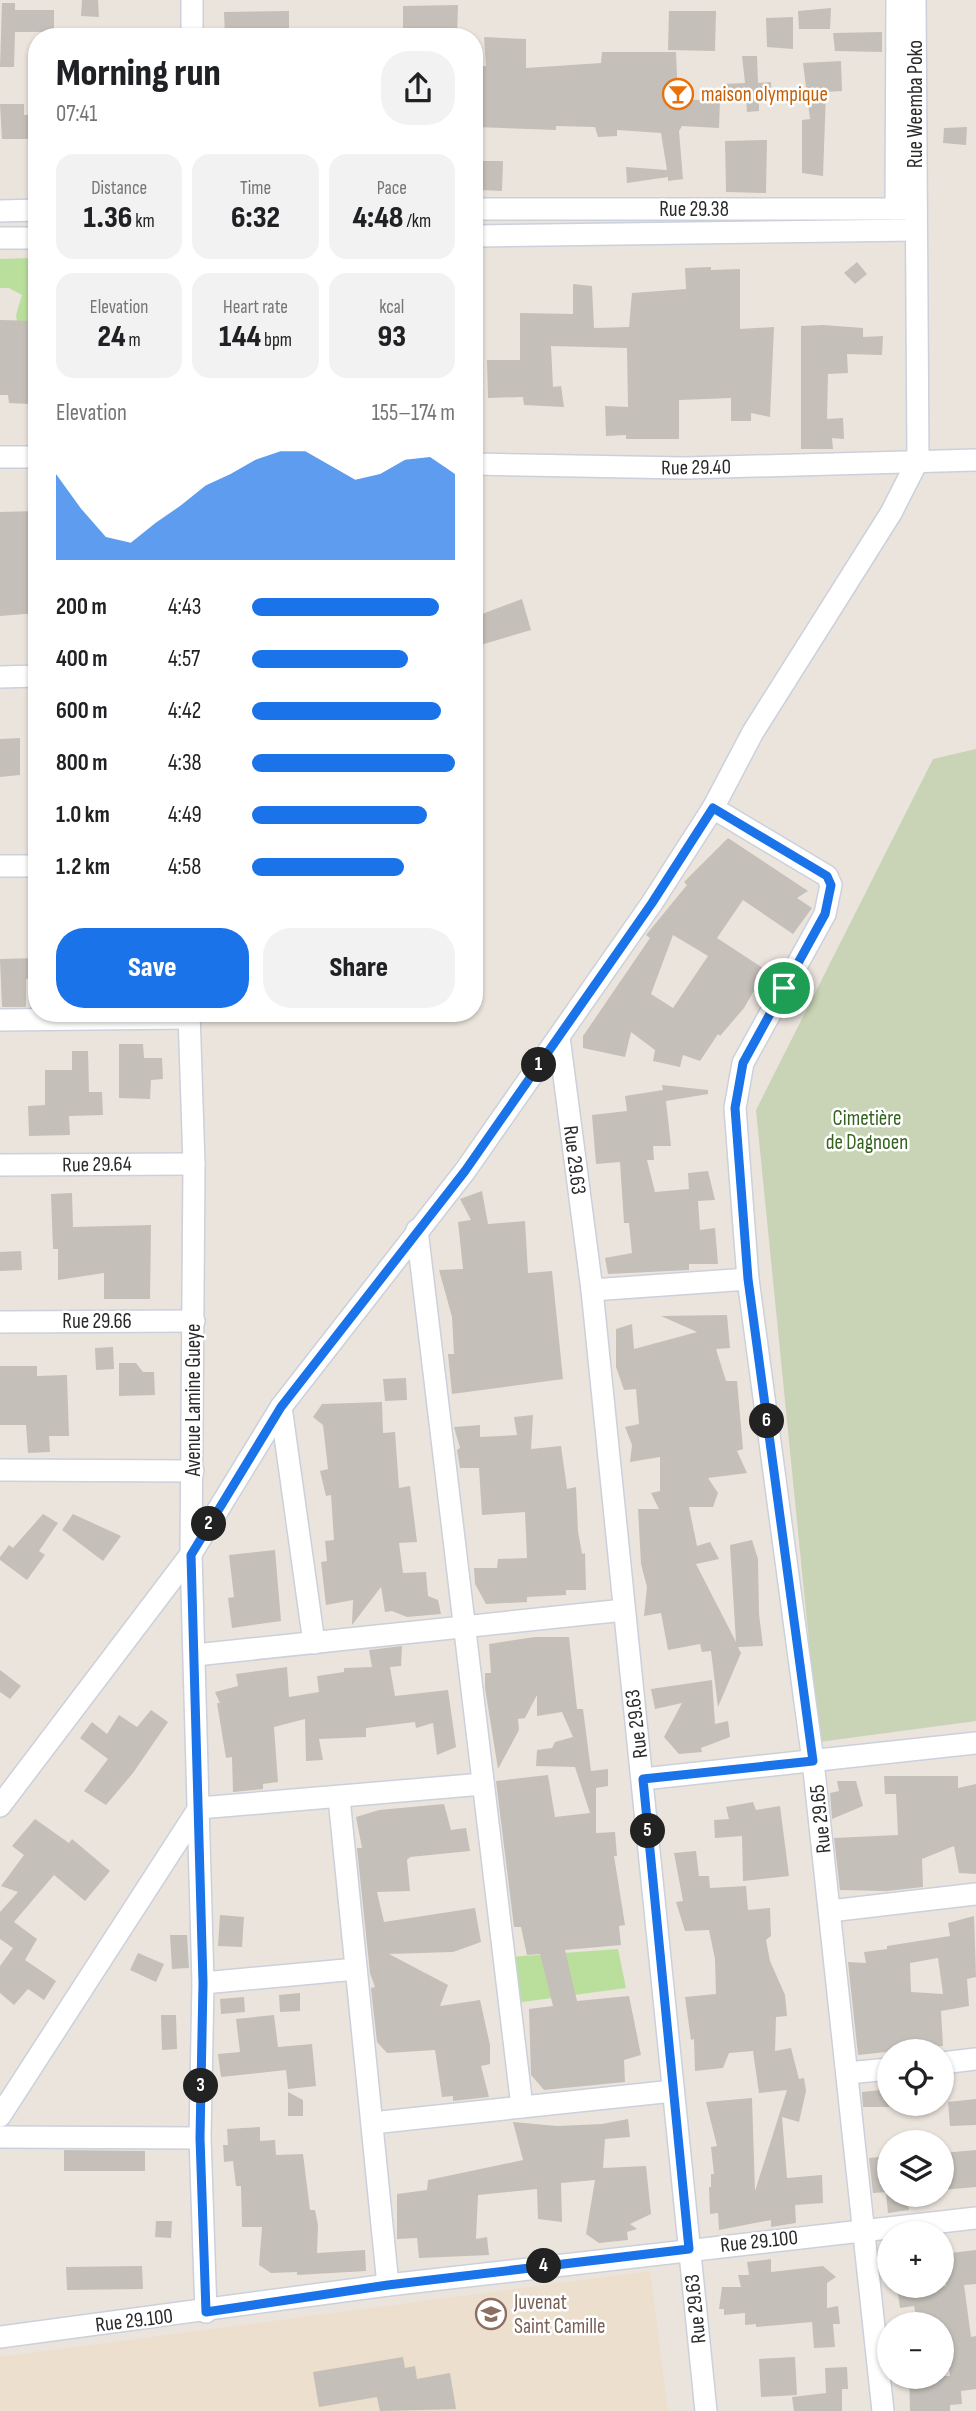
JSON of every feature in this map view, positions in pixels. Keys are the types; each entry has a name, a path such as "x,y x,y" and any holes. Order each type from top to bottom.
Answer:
{"street":[{"path":"192,0 192,28"},
{"name":"Rue Weemba Poko","path":"897,0 908,216"},
{"name":"Rue Weemba Poko","path":"908,216 915,0"},
{"name":"Rue 29.38","path":"483,209 908,216"},
{"path":"0,211 28,210"},
{"path":"0,1805 191,1555 281,1407 465,1171 652,903 713,808 753,732 879,533 918,460 908,216 483,236"},
{"path":"0,238 28,238"},
{"path":"0,457 28,457"},
{"name":"Rue 29.40","path":"483,464 685,468 976,460"},
{"path":"0,677 28,677"},
{"name":"Rue 29.65","path":"713,808 827,876 831,885 825,914 743,1063 735,1108 748,1279 813,1761 883,2411"},
{"path":"0,866 28,866"},
{"path":"0,1020 28,1019"},
{"name":"Avenue Lamine Gueye","path":"189,1022 194,1164 194,1471 191,1555 203,1983 200,2138 206,2312"},
{"name":"Rue 29.63","path":"559,1037 592,1290 706,2411"},
{"name":"Rue 29.64","path":"0,1166 194,1164"},
{"path":"417,1230 522,2107"},
{"path":"592,1290 748,1279"},
{"name":"Rue 29.66","path":"0,1322 194,1321"},
{"path":"281,1407 314,1643"},
{"path":"1,1472 194,1471"},
{"path":"195,1655 624,1610"},
{"path":"643,1779 976,1743"},
{"path":"0,2116 199,1808 483,1784"},
{"path":"339,1798 388,2285"},
{"path":"830,1911 976,1894"},
{"path":"203,1983 356,1969"},
{"path":"954,2062 976,2059"},
{"path":"847,2073 877,2070"},
{"path":"372,2123 673,2091"},
{"path":"0,2137 200,2138"},
{"name":"Rue 29.100","path":"0,2337 206,2312 388,2285 976,2218"}],"shaded area":[{"name":"Juvenat Saint Camille","path":"650,2271 668,2411 0,2411 0,2357"}],"green space":[{"path":"28,258 28,332 19,333 16,315 22,295 9,288 0,288 0,259"},
{"name":"Cimetière de Dagnoen","path":"976,749 976,1721 819,1742 756,1110 933,759"},
{"path":"618,1949 626,1988 515,2003 509,1957"}],"building":[{"path":"82,0 98,0 99,17 81,16"},
{"path":"2,3 15,3 15,10 54,10 54,28 28,28 28,32 15,32 14,67 0,67"},
{"path":"458,5 457,28 403,28 403,6"},
{"path":"831,8 830,29 799,29 798,11"},
{"path":"289,11 289,28 225,28 224,12"},
{"path":"669,11 716,11 715,51 668,50"},
{"path":"793,17 793,49 767,47 766,18"},
{"path":"882,32 882,52 835,51 833,33"},
{"path":"484,37 526,39 526,68 601,63 602,52 676,52 678,100 720,100 719,128 682,126 679,131 683,179 668,181 668,177 627,183 626,167 667,170 661,133 617,130 617,136 598,137 595,127 556,126 556,130 483,127 483,66 486,66"},
{"path":"742,56 757,56 758,83 771,82 771,97 759,97 759,111 747,112 746,97 724,96 724,84 745,83"},
{"path":"841,61 842,91 826,92 823,176 802,173 802,120 810,119 803,63"},
{"path":"0,104 24,104 24,115 28,115 28,139 2,139"},
{"path":"967,127 966,145 943,143 944,128"},
{"path":"767,140 766,193 726,192 725,141"},
{"path":"483,161 503,161 502,191 483,190"},
{"path":"857,262 867,274 855,284 844,273"},
{"path":"711,267 711,270 740,269 740,329 774,327 770,417 751,413 751,421 731,421 731,398 679,400 679,439 626,439 626,435 606,436 605,406 628,407 627,348 551,346 553,387 561,386 564,407 524,405 523,397 488,398 487,360 520,360 520,313 573,314 573,284 592,286 594,328 629,327 632,293 686,289 685,268"},
{"path":"0,320 28,321 28,404 9,403 8,395 0,395"},
{"path":"801,326 863,328 863,337 883,336 882,355 847,354 848,373 828,374 827,419 843,418 844,439 832,438 833,449 801,449"},
{"path":"28,511 28,614 0,616 0,512"},
{"path":"522,599 531,630 483,644 483,614"},
{"path":"20,738 20,775 0,777 0,739"},
{"path":"728,838 808,891 797,898 812,908 793,934 743,900 717,938 766,970 744,1008 720,1036 718,1034 700,1061 683,1055 680,1067 653,1061 655,1050 631,1032 625,1057 583,1048 583,1036 650,938 646,935 687,885 684,882","holes":["673,935 708,956 673,1008 651,994"]},
{"path":"28,958 26,1007 2,1007 0,959"},
{"path":"119,1044 143,1044 144,1058 162,1058 163,1079 151,1080 150,1099 119,1098"},
{"path":"72,1051 88,1051 89,1092 102,1092 103,1115 69,1116 70,1135 29,1136 28,1106 45,1105 45,1070 72,1070"},
{"path":"662,1085 708,1090 708,1094 666,1101 671,1146 653,1146 654,1160 647,1160 655,1192 689,1189 688,1173 708,1171 715,1200 698,1201 700,1230 715,1228 718,1264 689,1264 689,1270 608,1274 605,1258 632,1253 629,1223 624,1223 620,1162 596,1164 592,1115 627,1111 625,1096 663,1090"},
{"path":"482,1191 488,1224 525,1221 528,1273 552,1271 563,1379 452,1394 448,1354 454,1354 452,1317 439,1270 463,1269 458,1222 471,1220 460,1199"},
{"path":"72,1193 73,1227 151,1225 150,1299 104,1299 104,1273 58,1280 58,1249 53,1249 51,1194"},
{"path":"21,1251 22,1270 0,1271 0,1252"},
{"path":"727,1315 730,1348 716,1349 726,1381 737,1381 743,1449 737,1451 747,1473 708,1478 718,1493 713,1507 689,1507 697,1546 710,1542 719,1559 696,1564 736,1642 730,1545 752,1540 758,1559 759,1614 763,1646 738,1647 741,1653 718,1707 711,1651 702,1652 700,1644 668,1650 661,1613 644,1616 647,1587 641,1564 638,1509 659,1509 651,1493 660,1491 660,1457 630,1462 632,1445 625,1427 639,1424 636,1389 624,1390 616,1367 616,1329 632,1324 634,1349 697,1332 661,1316"},
{"path":"113,1347 114,1369 96,1370 95,1348"},
{"path":"119,1363 136,1363 143,1372 154,1372 155,1395 119,1396"},
{"path":"0,1366 37,1366 37,1376 67,1375 69,1436 49,1436 50,1452 28,1453 26,1425 0,1425"},
{"path":"406,1378 407,1400 385,1401 383,1379"},
{"path":"382,1402 383,1433 395,1432 399,1488 410,1486 417,1542 399,1543 403,1573 426,1572 428,1596 438,1600 441,1614 407,1617 392,1611 385,1612 381,1587 352,1625 353,1600 326,1605 321,1562 327,1561 325,1541 334,1540 331,1495 326,1496 320,1471 328,1469 323,1425 313,1417 322,1404"},
{"path":"533,1415 531,1449 561,1446 567,1489 576,1487 578,1531 582,1554 585,1553 586,1590 566,1590 566,1595 527,1597 527,1602 486,1604 475,1584 474,1568 497,1568 498,1559 527,1558 525,1512 482,1515 479,1468 460,1468 457,1450 460,1448 454,1427 480,1425 480,1437 517,1435 514,1417"},
{"path":"43,1514 58,1523 39,1551 45,1555 27,1580 0,1560 0,1557 9,1545 13,1548"},
{"path":"73,1514 121,1536 103,1561 62,1530"},
{"path":"275,1550 281,1621 232,1628 228,1598 234,1597 229,1555"},
{"path":"535,1637 569,1637 577,1709 583,1709 591,1771 608,1769 608,1786 596,1788 596,1833 615,1832 617,1856 614,1856 625,1925 619,1926 621,1945 565,1950 577,2001 629,1996 641,2055 624,2060 625,2082 544,2090 531,2075 529,2009 553,2006 540,1954 527,1955 521,1927 514,1927 496,1781 548,1775 555,1817 590,1813 575,1767 536,1766 537,1750 552,1748 555,1742 573,1737 562,1712 537,1716 537,1695 525,1718 518,1719 519,1730 498,1769 485,1688 485,1673 491,1673 489,1644"},
{"path":"402,1646 401,1666 390,1667 395,1696 448,1690 456,1747 437,1755 433,1723 416,1728 415,1722 366,1728 366,1737 319,1739 323,1760 306,1761 305,1719 274,1727 278,1782 263,1784 263,1789 233,1792 232,1757 226,1758 217,1703 220,1703 215,1692 238,1686 236,1674 287,1667 289,1697 319,1692 317,1676 344,1672 344,1668 372,1667 369,1650"},
{"path":"0,1670 21,1686 10,1699 0,1692"},
{"path":"712,1680 715,1724 728,1721 730,1737 701,1748 702,1752 679,1754 664,1737 682,1703 655,1709 651,1689"},
{"path":"151,1710 168,1722 133,1773 106,1805 84,1791 108,1759 80,1738 92,1722 107,1734 119,1715 137,1727"},
{"path":"884,1776 958,1776 958,1788 976,1784 976,1874 959,1873 954,1846 922,1859 923,1887 887,1891 840,1890 834,1838 898,1835 896,1794 885,1794"},
{"path":"837,1781 856,1781 863,1806 832,1819 830,1793 839,1791"},
{"path":"753,1802 756,1810 780,1806 789,1876 743,1881 742,1836 715,1838 714,1820 729,1819 726,1807"},
{"path":"444,1804 451,1830 466,1828 470,1851 410,1857 407,1860 410,1891 377,1892 384,1922 475,1908 481,1942 453,1952 389,1954 448,1985 440,2006 480,2000 490,2045 490,2064 481,2066 489,2097 453,2101 453,2096 442,2097 435,2050 387,2053 377,2042 371,1988 375,1987 370,1973 357,1848 362,1848 356,1817 379,1810"},
{"path":"35,1819 69,1843 72,1839 110,1871 85,1901 54,1875 14,1922 37,1939 25,1960 56,1981 44,2000 28,1989 14,2005 0,1993 0,1966 13,1948 0,1939 0,1912 18,1892 1,1886 24,1855 12,1846"},
{"path":"696,1851 699,1876 709,1876 710,1888 746,1886 748,1910 770,1908 771,1936 766,1940 770,1961 785,1995 787,2016 776,2017 775,2051 791,2048 799,2079 804,2078 806,2091 799,2122 782,2117 787,2178 822,2175 823,2203 795,2205 796,2223 771,2227 771,2220 719,2230 718,2213 710,2214 709,2187 711,2174 714,2174 711,2147 717,2146 706,2102 752,2098 755,2191 787,2090 759,2093 753,2051 729,2053 723,2068 695,2071 694,2039 691,2040 685,1997 716,1994 715,1959 709,1930 685,1931 676,1902 683,1901 674,1853"},
{"path":"220,1915 244,1917 242,1947 218,1946"},
{"path":"974,1916 976,1977 967,1979 969,2006 941,2011 943,2039 877,2039 877,2053 858,2055 848,1962 866,1963 864,1952 887,1949 887,1946 950,1936 948,1923","holes":["938,1958 943,1994 911,1992 910,1963"]},
{"path":"170,1935 187,1935 189,1968 172,1969"},
{"path":"138,1953 164,1964 156,1982 130,1970"},
{"path":"300,1993 300,2011 280,2012 279,1995"},
{"path":"244,1997 245,2012 221,2014 220,1999"},
{"path":"161,2015 176,2015 177,2049 162,2050"},
{"path":"274,2015 278,2047 312,2044 316,2086 288,2089 286,2070 221,2077 218,2054 240,2052 236,2019"},
{"path":"877,2090 877,2107 863,2107 862,2092"},
{"path":"288,2092 303,2100 303,2116 288,2116"},
{"path":"976,2099 976,2125 950,2126 949,2116 954,2116 954,2101"},
{"path":"628,2119 630,2137 605,2139 603,2168 646,2166 651,2214 630,2224 637,2229 627,2232 628,2240 599,2243 586,2234 595,2180 561,2183 562,2222 538,2219 537,2189 478,2195 476,2239 487,2237 489,2255 419,2258 417,2238 397,2239 397,2194 427,2190 428,2180 523,2160 513,2122 557,2126 602,2124"},
{"path":"260,2127 260,2141 275,2140 276,2155 303,2154 310,2210 315,2210 318,2225 317,2253 365,2250 366,2271 297,2275 297,2272 271,2273 259,2265 262,2227 242,2227 241,2186 236,2186 233,2161 224,2162 223,2145 228,2145 227,2129"},
{"path":"64,2150 145,2151 145,2171 64,2171"},
{"path":"976,2150 976,2187 954,2189 954,2152"},
{"path":"877,2157 877,2193 873,2193 869,2158"},
{"path":"887,2207 908,2207 909,2210 888,2213"},
{"path":"156,2221 172,2221 171,2238 155,2237"},
{"path":"976,2250 976,2284 964,2285 971,2337 976,2336 976,2389 961,2391 962,2404 950,2405 950,2411 910,2411 909,2389 954,2389 954,2312 915,2312 914,2306 900,2308 899,2298 954,2298 954,2253"},
{"path":"771,2259 771,2272 823,2266 836,2277 827,2283 827,2308 838,2306 840,2324 833,2324 835,2347 814,2348 812,2322 756,2327 756,2324 745,2325 745,2313 724,2315 724,2309 719,2309 722,2287 741,2287 738,2275 749,2275 747,2262"},
{"path":"142,2266 143,2289 67,2290 66,2267"},
{"path":"403,2357 405,2368 415,2366 417,2379 450,2373 456,2409 380,2411 377,2397 319,2407 313,2372"},
{"path":"795,2357 797,2395 761,2397 759,2359"},
{"path":"847,2367 848,2389 842,2389 842,2411 794,2411 792,2397 826,2393 825,2368"}],"place":[{"name":"maison olympique","path":"678,94"},
{"name":"Juvenat Saint Camille","path":"491,2314"}],"route":[{"path":"713,808 827,876 831,885 825,914 784,988 743,1063 735,1108 748,1279 813,1761 643,1779 689,2249 388,2285 206,2312 200,2138 203,1983 191,1555 281,1407 465,1171 652,903 713,808"}]}
